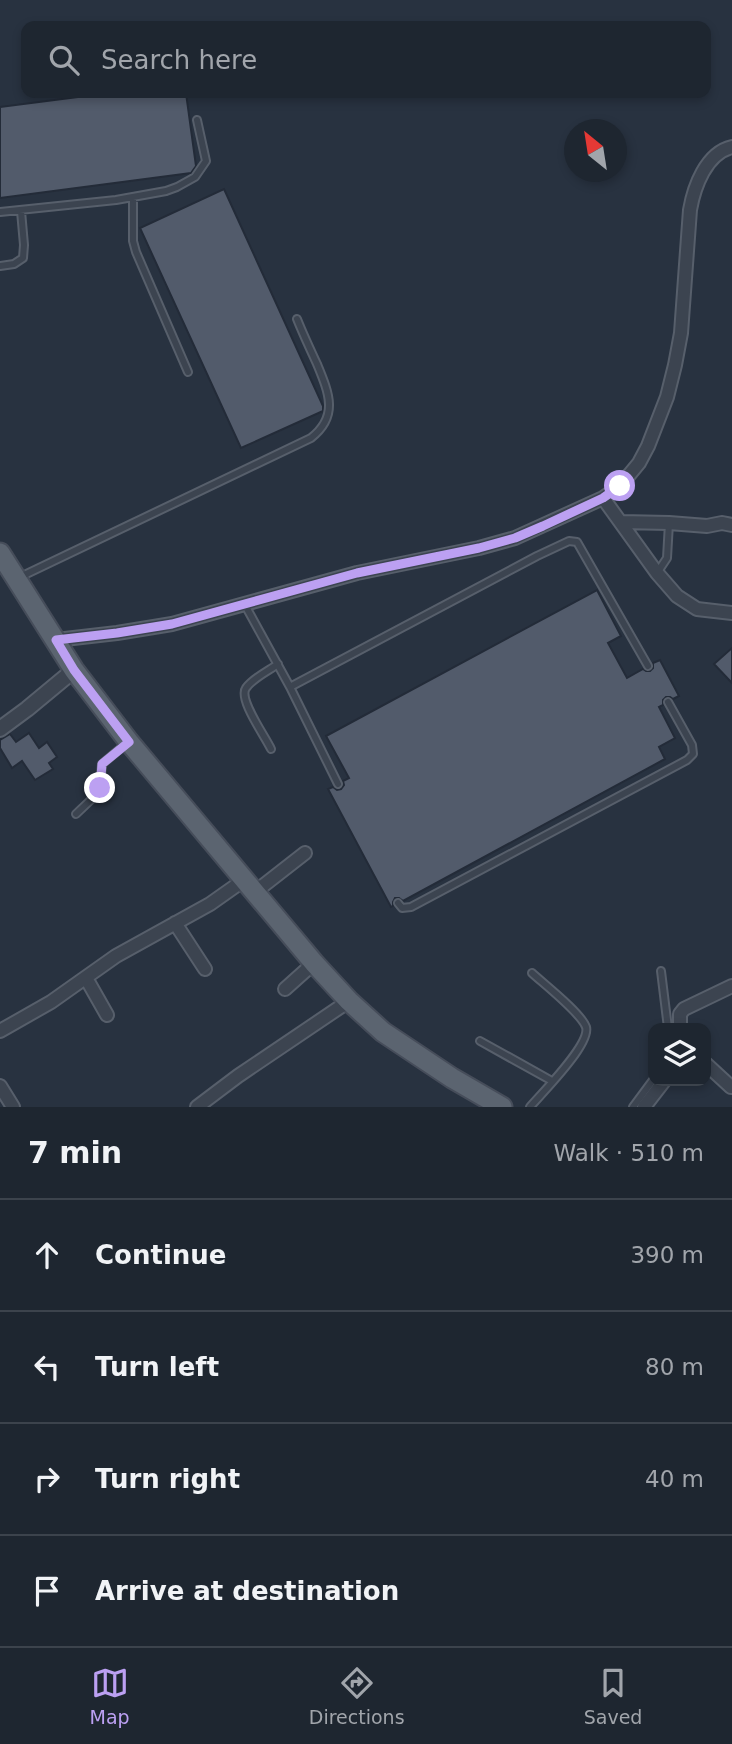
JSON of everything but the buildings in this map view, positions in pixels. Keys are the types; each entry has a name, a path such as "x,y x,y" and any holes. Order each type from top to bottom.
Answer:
{"main road":[{"path":"0,553 74,670 129,742 314,964 370,1022 396,1042 502,1107"}],"street":[{"path":"56,640 172,624 357,573 479,548 515,538 603,498 620,486 639,463 648,446 667,397 681,332 693,195 701,175 730,144"},
{"path":"603,498 657,573 677,596 697,608 732,613"},
{"path":"621,522 732,525"},
{"path":"0,729 74,670"},
{"path":"0,1031 51,1002 116,956 210,904 250,886 305,853"},
{"path":"175,923 205,969"},
{"path":"285,989 314,964"},
{"path":"86,978 107,1015"},
{"path":"680,1023 680,1014 684,1009 732,986"},
{"path":"197,1107 349,1001"},
{"path":"711,1069 731,1087"},
{"path":"0,1086 13,1107"},
{"path":"644,1107 660,1086"}],"lane":[{"path":"0,212 152,195 177,187 195,177 206,160 197,120"},
{"path":"133,197 136,252 188,372"},
{"path":"0,266 14,264 23,258 21,211"},
{"path":"16,579 312,438 321,430 330,408 328,393 296,319"},
{"path":"657,573 667,558 668,523"},
{"path":"290,687 569,541 577,542 648,666"},
{"path":"245,605 290,687 338,784"},
{"path":"271,748 248,709 244,691 256,678 278,664"},
{"path":"398,903 402,908 411,907 687,760 693,754 692,745 668,702"},
{"path":"76,814 97,794 102,764 129,742"},
{"path":"660,971 667,1023"},
{"path":"530,1107 576,1054 586,1029 570,1007 532,972"},
{"path":"481,1041 552,1082"},
{"path":"634,1107 649,1086"}],"route":[{"path":"100,788 102,764 129,742 74,670 56,640 172,624 357,573 479,548 515,538 543,526 603,498 620,486"}]}
